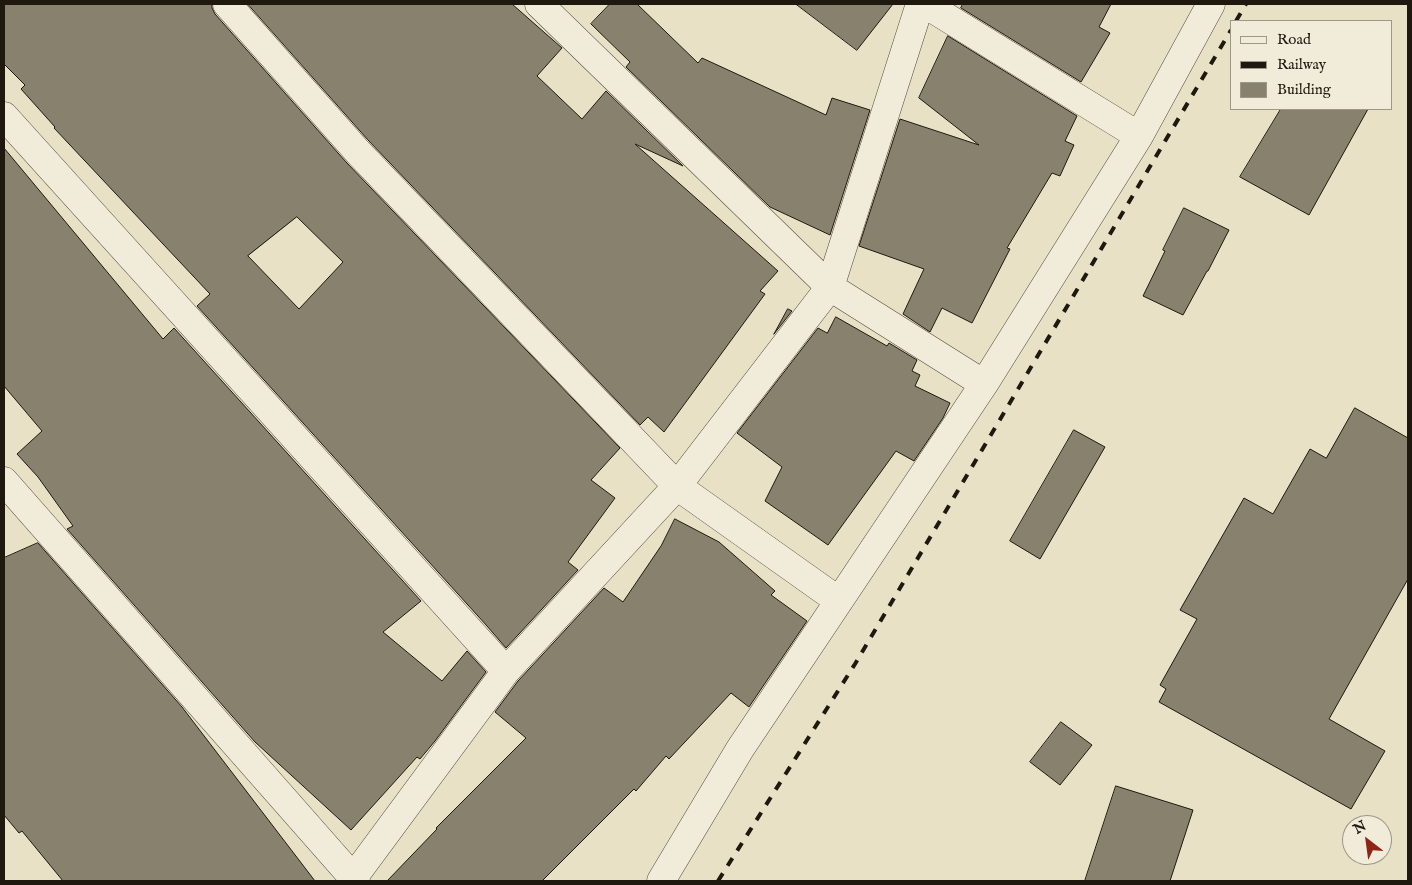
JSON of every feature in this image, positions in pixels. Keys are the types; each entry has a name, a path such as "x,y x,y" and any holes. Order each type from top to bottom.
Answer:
{"street":[{"path":"227,4 357,151 677,486 839,601"},
{"path":"539,4 830,287 984,384"},
{"path":"4,481 355,879 506,671 677,486 830,287 920,4"},
{"path":"925,4 1139,136"},
{"path":"661,881 740,749 984,384 1139,136 1211,4"},
{"path":"4,116 506,671"}],"building":[{"path":"4,4 212,4 215,14 346,162 620,448 591,480 615,498 568,562 578,570 506,648 197,306 210,294 54,128 21,89 25,85 4,64","holes":["297,217 343,262 299,309 248,256"]},
{"path":"248,4 512,4 562,48 537,76 582,119 606,91 683,166 635,144 778,271 760,291 765,294 664,432 648,417 640,425 368,140"},
{"path":"610,4 637,4 698,63 702,58 826,115 832,98 870,110 830,235 770,207 626,67 630,62 591,24"},
{"path":"796,4 893,4 857,50"},
{"path":"963,4 1111,4 1099,27 1110,33 1081,82 961,8"},
{"path":"948,36 1077,116 1065,141 1074,145 1060,176 1052,173 1007,248 1010,249 972,323 942,308 930,332 903,314 924,269 859,246 900,119 979,145 919,98"},
{"path":"1280,110 1367,110 1309,215 1240,177"},
{"path":"4,148 163,339 174,328 421,601 383,632 442,681 467,651 486,672 420,759 417,757 351,830 255,742 67,529 73,526 38,477 17,454 42,431 4,386"},
{"path":"1184,208 1229,230 1183,315 1143,296"},
{"path":"788,309 792,311 774,334"},
{"path":"836,317 887,346 889,343 917,360 912,371 920,375 915,386 950,403 943,418 914,461 896,451 828,545 765,501 782,467 737,433 818,328 827,333"},
{"path":"1355,408 1408,438 1408,579 1329,719 1385,751 1351,809 1159,702 1166,689 1160,685 1197,619 1180,610 1244,498 1273,514 1310,449 1326,458"},
{"path":"1074,430 1105,447 1040,559 1010,541"},
{"path":"675,519 719,542 775,591 771,595 807,621 749,707 731,693 669,759 666,756 636,791 634,789 542,881 387,881 436,828 526,738 495,712 518,681 604,588 623,602 661,546"},
{"path":"38,543 182,707 315,881 63,881 22,831 19,833 4,815 4,558"},
{"path":"1061,722 1092,745 1060,785 1030,762"},
{"path":"1116,786 1193,810 1170,881 1085,881"}],"railway":[{"path":"1237,20 1246,4"},
{"path":"718,881 855,664 1230,32"}]}
